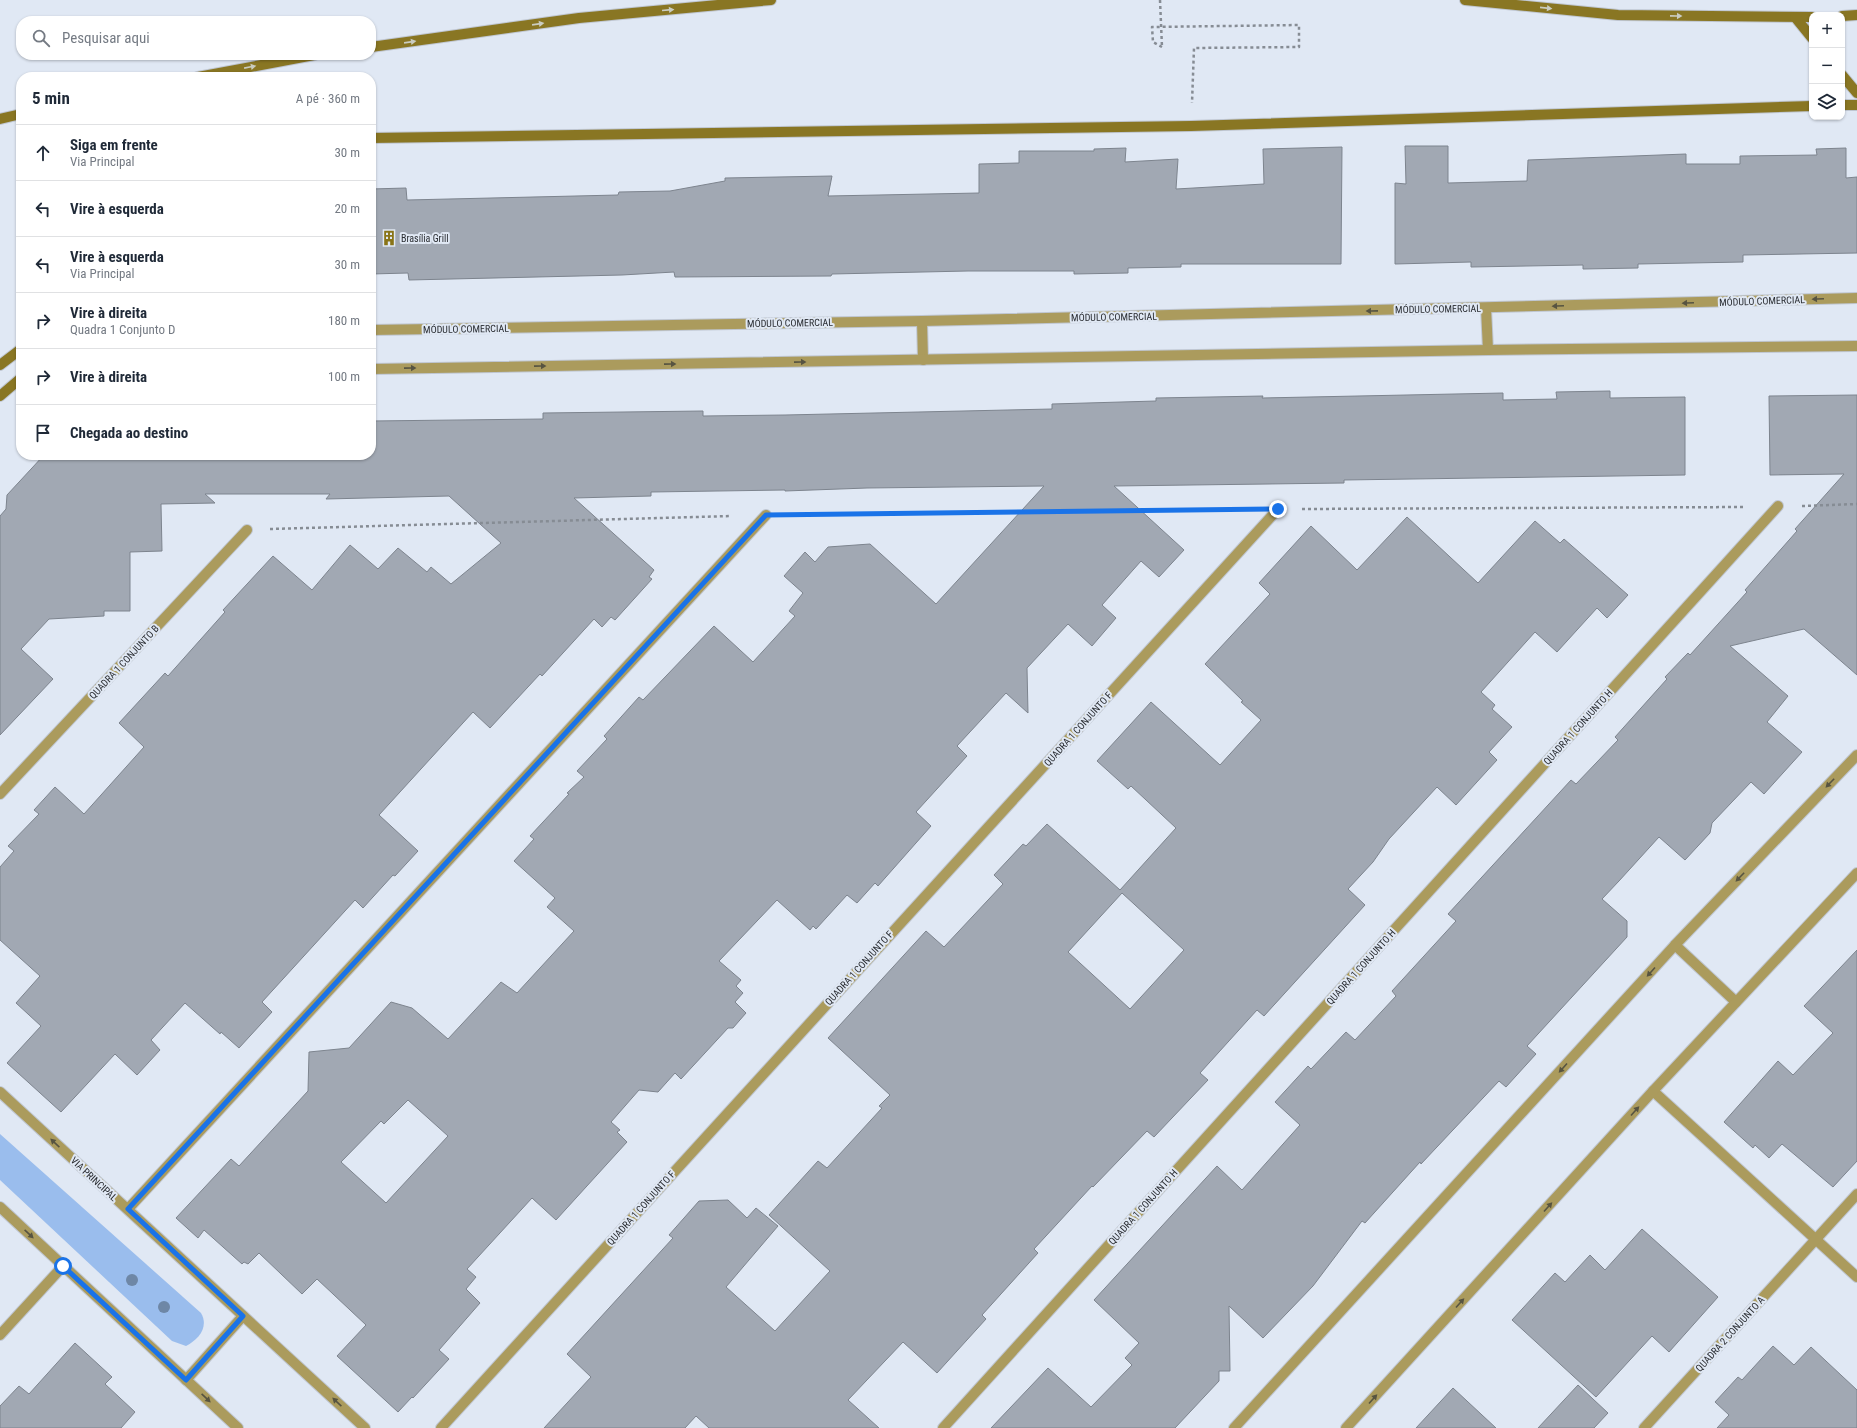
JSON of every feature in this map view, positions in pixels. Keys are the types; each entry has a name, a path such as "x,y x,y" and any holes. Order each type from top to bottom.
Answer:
{"street":[{"path":"376,46 579,18 771,0"},
{"path":"1465,0 1618,15 1809,17"},
{"path":"1845,16 1857,15"},
{"path":"1795,17 1809,34"},
{"path":"224,72 288,60"},
{"path":"1845,79 1857,93"},
{"path":"1845,105 1857,105"},
{"path":"376,138 1191,126 1809,106"},
{"path":"0,119 16,115"},
{"name":"MÓDULO COMERCIAL","path":"376,330 922,321 1857,298"},
{"path":"1486,308 1488,350"},
{"path":"922,321 923,360"},
{"path":"376,369 1488,350 1857,346"},
{"path":"0,365 16,353"},
{"path":"0,396 16,382"},
{"name":"QUADRA 1 CONJUNTO H","path":"943,1428 1778,506"},
{"name":"QUADRA 1 CONJUNTO F","path":"440,1428 1278,509"},
{"path":"128,1209 766,515"},
{"name":"QUADRA 1 CONJUNTO B","path":"0,794 247,530"},
{"path":"1234,1428 1675,945 1857,755"},
{"path":"1346,1428 1653,1091 1857,873"},
{"path":"1675,945 1736,1002"},
{"path":"1653,1091 1857,1277"},
{"name":"VIA PRINCIPAL","path":"0,1092 365,1428"},
{"name":"QUADRA 2 CONJUNTO A","path":"1644,1428 1857,1194"},
{"path":"0,1207 238,1428"},
{"path":"0,1335 63,1266"},
{"path":"186,1380 243,1316"}],"path":[{"path":"1160,0 1162,47 1152,42 1152,27 1299,25 1299,47 1194,48 1191,126"},
{"path":"247,530 766,515 1278,509 1778,506 1857,504"}],"shaded area":[{"path":"0,1134 201,1313 204,1323 203,1328 195,1340 186,1346 172,1341 0,1180"}],"building":[{"path":"1405,146 1448,146 1448,183 1527,181 1528,160 1686,154 1686,164 1740,164 1740,156 1817,155 1816,149 1846,148 1846,178 1857,177 1857,253 1743,255 1743,262 1638,264 1638,268 1583,269 1583,265 1471,267 1471,262 1395,264 1395,183 1406,184"},
{"path":"1342,147 1341,264 1181,264 1181,267 1128,268 1128,273 1074,274 1074,271 968,271 832,274 831,276 675,277 674,272 622,275 409,280 408,273 376,274 376,189 406,188 407,200 618,195 619,192 670,191 725,181 725,178 832,176 828,196 979,193 979,164 1019,163 1019,151 1094,151 1094,149 1126,148 1125,162 1178,159 1176,189 1264,184 1263,149"},
{"path":"1610,391 1610,398 1685,397 1685,475 1344,480 1344,483 1114,486 1184,550 1159,577 1141,561 1102,605 1116,618 1092,646 1068,624 1027,668 1028,713 1006,693 957,746 967,756 916,812 931,826 878,886 875,883 857,903 847,895 816,929 813,926 810,930 777,900 719,961 741,980 736,986 743,993 735,1002 746,1013 733,1028 728,1028 681,1079 675,1073 658,1092 639,1090 611,1122 620,1130 617,1132 627,1142 556,1220 532,1198 467,1269 476,1277 466,1289 480,1303 439,1350 449,1359 398,1412 337,1356 366,1325 317,1279 302,1294 259,1253 248,1264 244,1262 242,1264 204,1230 198,1238 176,1218 231,1159 239,1166 308,1091 309,1052 349,1048 391,1002 412,1008 448,1039 501,982 517,993 574,931 547,907 555,898 514,861 534,839 530,836 569,794 567,793 584,777 577,771 607,739 604,736 639,697 643,700 714,626 753,662 795,616 789,611 803,593 784,576 805,552 815,562 828,547 870,544 936,604 1044,486 651,492 651,496 574,498 654,570 649,577 652,579 615,620 611,617 602,627 594,619 542,676 540,674 490,728 473,712 379,815 418,851 395,876 393,875 363,908 355,900 262,1002 272,1012 239,1048 221,1032 220,1034 185,1003 151,1040 160,1050 137,1075 115,1054 61,1112 7,1063 41,1026 16,1003 40,976 0,940 0,867 14,851 8,846 39,814 34,810 55,787 84,814 144,747 119,723 165,673 168,676 225,612 223,610 273,556 312,590 350,545 378,569 398,548 427,572 431,567 451,584 501,543 449,496 326,499 330,494 205,494 215,503 161,504 162,551 130,552 130,611 104,611 104,616 49,619 21,649 53,679 0,735 0,516 6,509 7,495 39,460 376,460 376,421 543,419 543,413 703,411 703,416 1052,409 1052,404 1156,401 1156,398 1263,396 1262,398 1503,393 1503,400 1557,399 1556,392","holes":["408,1100 448,1136 386,1203 341,1162 381,1121 384,1124"]},
{"path":"1857,395 1857,675 1804,629 1730,646 1788,696 1767,722 1802,752 1764,794 1751,782 1712,823 1710,833 1685,860 1659,837 1602,899 1627,921 1627,937 1527,1046 1536,1054 1506,1087 1499,1081 1421,1164 1420,1162 1365,1223 1362,1221 1313,1286 1263,1338 1229,1306 1230,1371 1219,1371 1219,1381 1175,1428 991,1428 1048,1368 1091,1407 1132,1365 1125,1358 1139,1343 1094,1300 1217,1166 1242,1190 1300,1125 1275,1102 1308,1066 1311,1069 1346,1032 1355,1040 1396,996 1392,991 1456,921 1448,914 1571,780 1576,784 1618,740 1615,737 1667,679 1665,677 1688,653 1690,655 1747,592 1745,590 1797,531 1795,529 1844,474 1770,475 1769,396"},
{"path":"1407,517 1478,583 1535,521 1560,543 1564,539 1628,595 1607,618 1597,608 1557,652 1535,632 1481,692 1495,705 1492,709 1512,727 1489,752 1497,760 1456,805 1437,787 1389,839 1373,862 1348,889 1365,905 1264,1016 1257,1010 1200,1073 1208,1080 1154,1137 1147,1131 1093,1187 1092,1186 1034,1249 1038,1253 982,1315 986,1319 937,1373 903,1342 848,1400 879,1428 709,1428 696,1416 685,1428 544,1428 591,1377 567,1354 673,1238 669,1235 699,1201 728,1200 747,1218 756,1208 778,1226 726,1287 775,1331 830,1271 769,1215 818,1161 827,1168 882,1108 879,1106 890,1095 828,1038 926,931 944,947 1003,884 994,875 1023,844 1026,846 1047,824 1120,890 1176,828 1131,786 1128,789 1097,761 1151,702 1220,765 1261,720 1241,702 1243,701 1205,664 1270,594 1259,583 1311,526 1357,570","holes":["1122,893 1184,950 1130,1009 1068,952"]},
{"path":"1857,950 1857,1161 1833,1187 1782,1144 1769,1158 1755,1145 1753,1148 1724,1122 1778,1061 1793,1075 1833,1033 1804,1006"},
{"path":"1642,1229 1718,1297 1669,1352 1652,1336 1596,1397 1512,1320 1555,1273 1565,1282 1590,1255 1605,1270"},
{"path":"75,1343 112,1377 105,1384 135,1412 121,1428 0,1428 0,1406 19,1386 29,1394"},
{"path":"1773,1346 1794,1365 1811,1347 1857,1390 1857,1428 1717,1428 1729,1415 1715,1402 1738,1377 1742,1380"},
{"path":"1578,1385 1608,1413 1594,1428 1538,1428"},
{"path":"1453,1388 1496,1428 1416,1428"}],"place":[{"name":"Brasília Grill","path":"389,238"}],"route":[{"path":"63,1266 186,1380 243,1316 128,1209 766,515 1278,509"}]}
